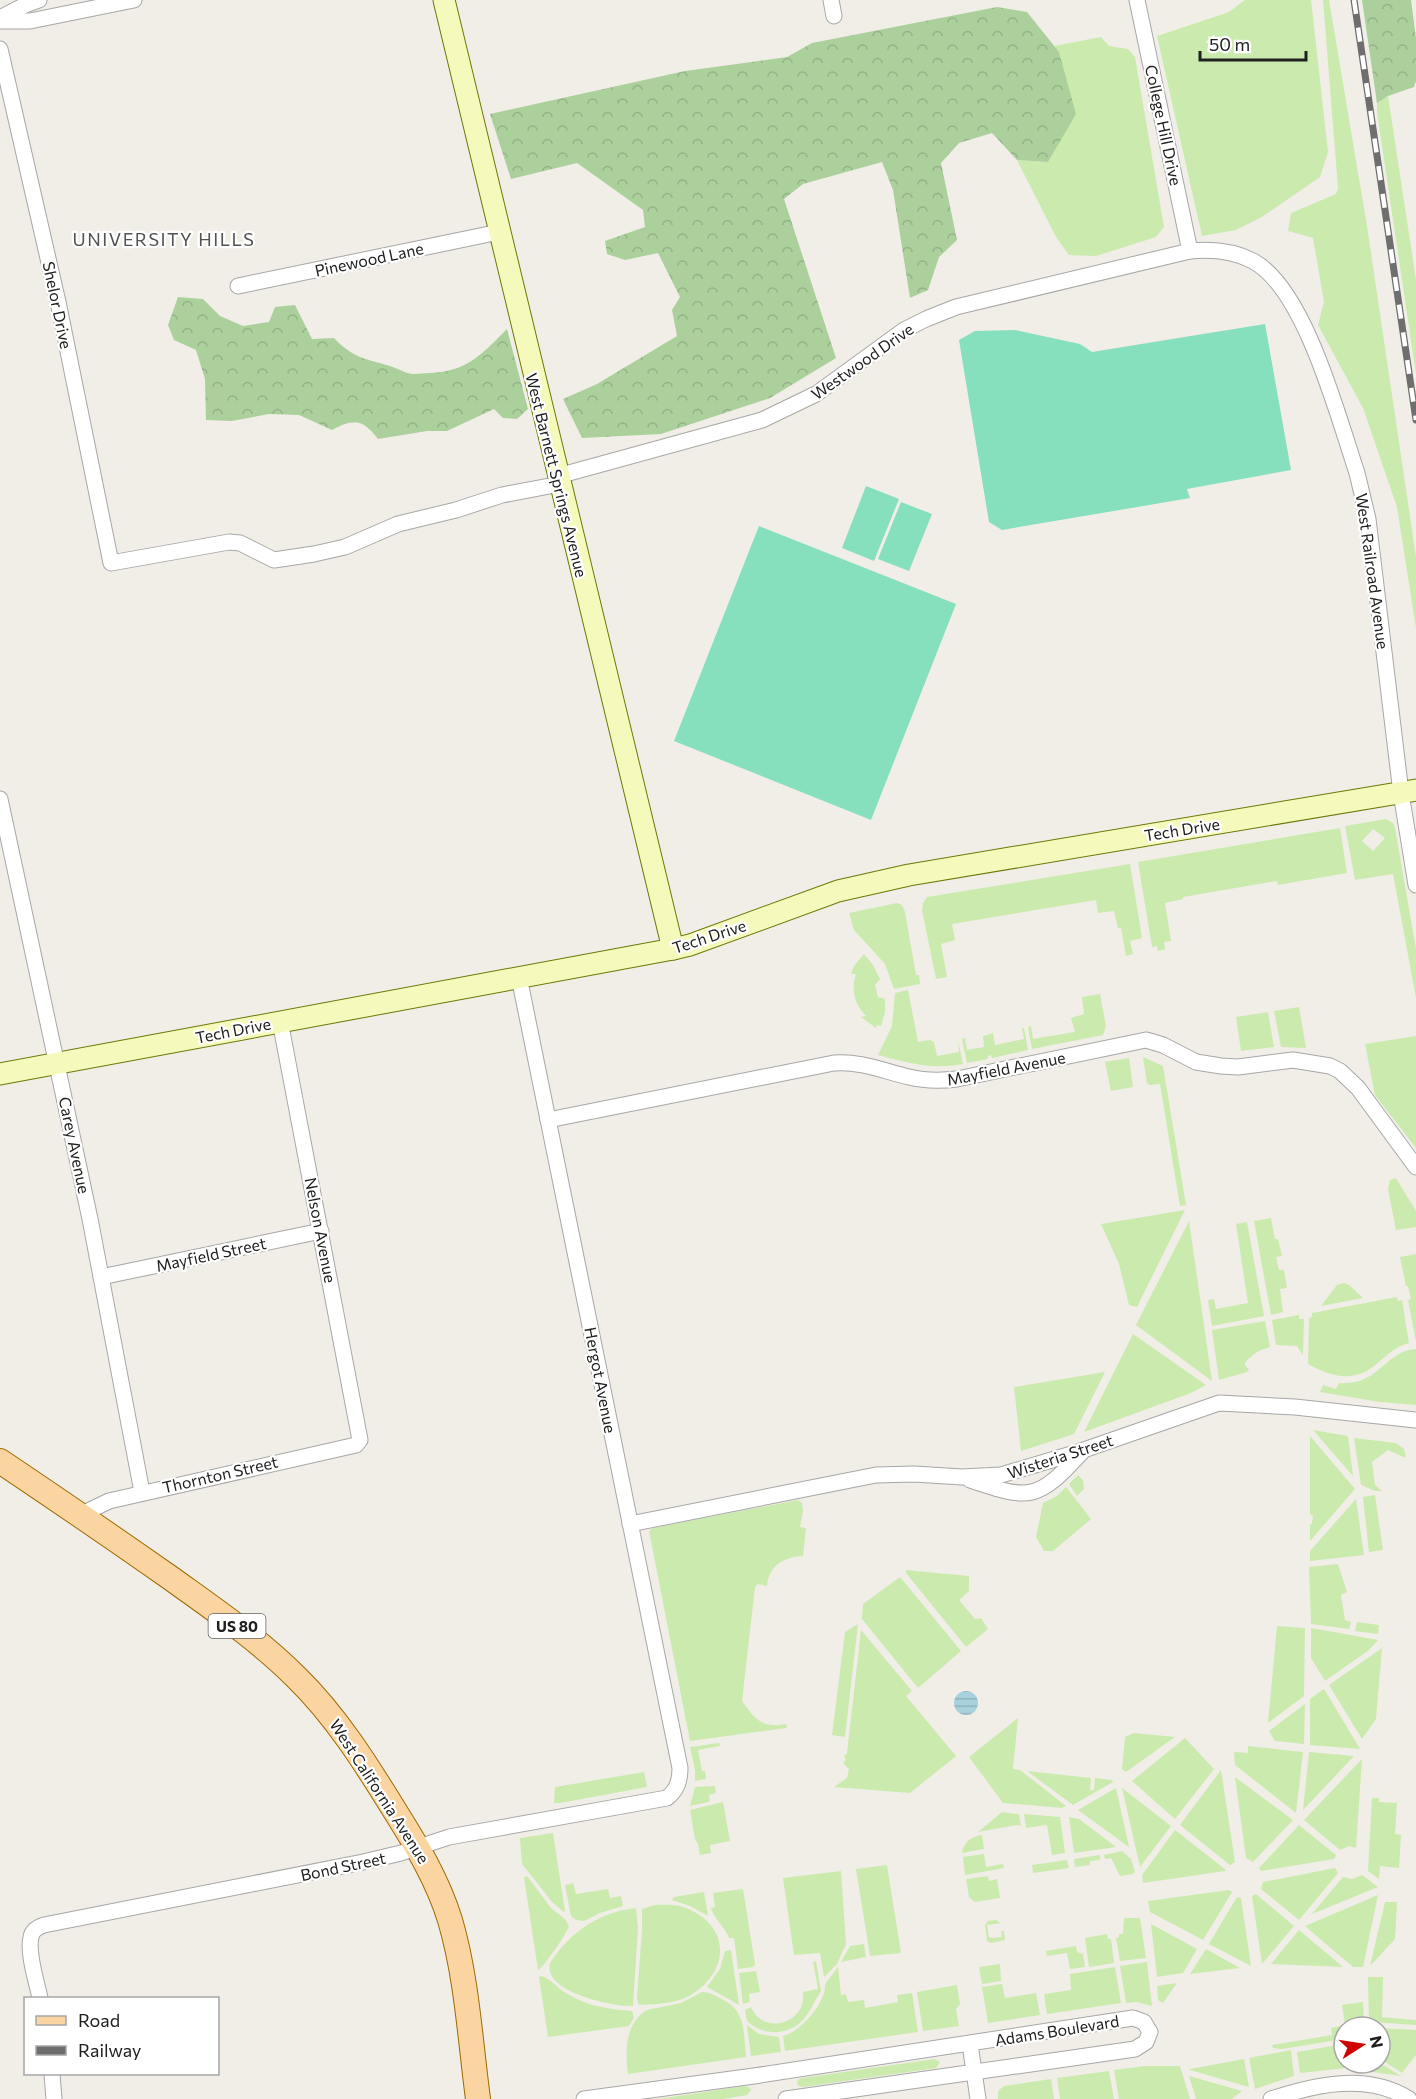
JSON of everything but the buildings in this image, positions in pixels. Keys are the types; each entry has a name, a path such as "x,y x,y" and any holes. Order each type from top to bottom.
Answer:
{"main road":[{"name":"West Barnett Springs Avenue","path":"444,0 674,949"},
{"name":"Tech Drive","path":"0,1074 674,949 838,891 909,875 1408,791"},
{"name":"West California Avenue","path":"0,1461 264,1646 298,1678 332,1716 417,1848 433,1876 450,1919 459,1956 478,2099"}],"street":[{"path":"0,19 39,0"},
{"path":"0,19 30,21 134,0"},
{"path":"831,0 834,16"},
{"name":"College Hill Drive","path":"1137,0 1190,251"},
{"name":"Shelor Drive","path":"0,48 58,302 111,563"},
{"name":"Pinewood Lane","path":"238,286 499,232"},
{"name":"Westwood Drive","path":"111,563 229,542 240,543 274,560 345,547 398,524 456,510 762,420 816,394 904,330 956,307 1190,251 1208,249 1239,255 1255,262 1270,275"},
{"name":"West Railroad Avenue","path":"1270,275 1298,313 1310,338 1364,495 1408,791 1416,885"},
{"name":"Carey Avenue","path":"0,799 101,1277 142,1492"},
{"name":"Hergot Avenue","path":"519,977 680,1768 679,1783"},
{"name":"Nelson Avenue","path":"280,1021 360,1440"},
{"name":"Mayfield Avenue","path":"548,1120 834,1063 854,1064 911,1078 939,1081 1146,1040 1163,1045 1196,1062 1221,1066 1238,1067 1293,1060 1330,1066 1340,1071 1358,1088 1416,1167"},
{"name":"Mayfield Street","path":"101,1277 321,1231"},
{"name":"Wisteria Street","path":"630,1524 876,1475 914,1474 962,1477 1001,1475 1084,1450 1219,1403 1295,1407 1416,1420"},
{"name":"Thornton Street","path":"80,1515 109,1500 356,1445 360,1440"},
{"path":"962,1477 1008,1493 1026,1493 1053,1482 1084,1450"},
{"name":"Bond Street","path":"40,1997 31,1936 35,1930 44,1925 363,1862 467,1833 667,1798 674,1793 679,1783"},
{"name":"Adams Boulevard","path":"584,2099 754,2076 1133,2018 1144,2022 1150,2032 1146,2042 1135,2049 786,2099"},
{"path":"970,2044 978,2099"},
{"path":"52,2075 54,2099"},
{"path":"1270,2099 1322,2085 1360,2083 1392,2091 1409,2099"}],"green space":[{"path":"1245,0 1311,0 1328,152 1320,177 1262,217 1236,230 1202,236 1157,36 1229,12"},
{"path":"1323,0 1329,0 1367,226 1416,557 1416,628 1397,507 1363,408 1318,325 1324,302 1313,238 1288,231 1291,213 1336,194 1338,188"},
{"path":"1362,0 1411,0 1416,38 1416,81 1414,87 1388,96 1377,103"},
{"path":"997,7 1027,12 1059,52 1076,114 1048,162 1017,160 992,133 959,143 941,163 957,240 939,257 928,290 910,298 893,190 882,162 803,184 784,199 836,358 770,398 661,434 582,438 563,399 597,384 677,336 672,310 680,297 658,253 625,260 607,254 605,241 645,227 643,210 577,163 511,179 490,114 685,71 787,57 812,43"},
{"path":"1101,37 1109,46 1128,49 1135,57 1164,227 1156,237 1096,256 1069,255 1056,237 1017,160 1048,162 1075,114 1059,52 1054,46"},
{"path":"1388,96 1416,280 1416,374 1377,112 1377,103"},
{"path":"178,297 203,299 220,316 243,326 269,322 275,307 295,305 312,339 334,338 347,350 360,357 410,374 443,372 464,365 482,353 507,329 528,409 517,419 503,418 494,409 447,431 427,431 378,439 368,427 358,422 332,430 299,415 269,414 232,421 206,420 205,379 196,350 174,340 168,325"},
{"path":"1265,324 1291,470 1187,489 1190,498 1002,530 989,522 959,340 975,331 1015,330 1080,344 1092,352"},
{"path":"866,486 899,499 874,561 842,548"},
{"path":"901,502 932,514 909,571 878,559"},
{"path":"759,526 956,604 871,820 674,741"},
{"path":"1386,819 1393,823 1416,949 1416,998 1393,874 1355,880 1345,826","holes":["1373,829 1385,838 1373,851 1362,841"]},
{"path":"1340,828 1347,873 1278,885 1277,881 1183,897 1183,899 1165,903 1171,941 1164,942 1165,949 1158,951 1157,946 1152,947 1138,862"},
{"path":"1130,864 1142,938 1130,941 1133,954 1126,956 1121,928 1118,928 1114,911 1098,913 1096,900 952,924 955,940 941,944 947,977 936,979 922,910 927,897"},
{"path":"897,903 902,905 905,912 916,975 919,975 920,984 894,989 885,964 854,930 849,913"},
{"path":"864,954 880,979 875,985 878,997 885,999 885,1012 881,1026 877,1025 876,1028 861,1017 866,1016 855,996 856,974 851,974 854,966"},
{"path":"908,990 918,1042 930,1040 934,1042 937,1056 959,1052 958,1040 963,1064 930,1066 878,1055 892,1026 895,993"},
{"path":"1100,994 1106,1026 1103,1035 1032,1049 1028,1027 1031,1026 1033,1039 1075,1032 1071,1018 1084,1014 1082,997"},
{"path":"1299,1007 1306,1048 1281,1047 1274,1011"},
{"path":"1268,1012 1274,1047 1241,1051 1236,1017"},
{"path":"1022,1028 1024,1028 1028,1050 992,1058 991,1055 988,1059 967,1063 962,1039 965,1038 967,1050 984,1047 983,1036 993,1033 995,1045 1024,1039"},
{"path":"1416,1036 1416,1148 1375,1095 1365,1044"},
{"path":"1143,1057 1163,1066 1186,1205 1180,1206 1160,1084 1147,1083"},
{"path":"1129,1058 1133,1087 1111,1091 1105,1062"},
{"path":"1396,1178 1416,1211 1416,1227 1396,1230 1388,1189 1390,1180"},
{"path":"1185,1210 1137,1307 1129,1305 1119,1264 1101,1224"},
{"path":"1271,1218 1275,1239 1278,1239 1282,1256 1276,1257 1279,1270 1284,1270 1287,1288 1280,1289 1283,1312 1271,1315 1254,1221"},
{"path":"1189,1221 1212,1381 1136,1325"},
{"path":"1247,1222 1264,1316 1212,1326 1208,1300 1214,1299 1216,1309 1248,1303 1236,1224"},
{"path":"1416,1254 1416,1342 1408,1300 1411,1299 1400,1257"},
{"path":"1344,1283 1363,1298 1321,1306 1337,1285"},
{"path":"1397,1297 1398,1301 1402,1300 1409,1343 1394,1349 1374,1366 1358,1375 1341,1376 1324,1372 1308,1364 1309,1318 1312,1317 1312,1313"},
{"path":"1299,1315 1299,1319 1304,1319 1303,1355 1297,1346 1276,1345 1272,1320"},
{"path":"1265,1321 1270,1347 1256,1353 1245,1363 1249,1369 1247,1372 1219,1380 1212,1330"},
{"path":"1133,1334 1206,1385 1191,1393 1084,1432"},
{"path":"1416,1349 1416,1405 1380,1402 1320,1392 1323,1385 1336,1389 1339,1383 1364,1379 1396,1356"},
{"path":"1105,1372 1074,1434 1021,1451 1014,1387"},
{"path":"1313,1430 1348,1436 1353,1476"},
{"path":"1310,1436 1355,1489 1310,1541 1310,1525 1313,1516 1310,1514"},
{"path":"1354,1438 1396,1443 1404,1449 1406,1458 1388,1450 1372,1462 1375,1485 1382,1491 1375,1491 1361,1485"},
{"path":"1078,1475 1083,1480 1084,1489 1077,1496 1069,1484"},
{"path":"1066,1487 1091,1519 1053,1551 1044,1551 1036,1537 1043,1503 1057,1496"},
{"path":"1375,1495 1383,1550 1369,1552 1363,1497"},
{"path":"1356,1499 1364,1555 1310,1561 1310,1551"},
{"path":"798,1500 802,1503 803,1511 800,1527 806,1528 803,1556 784,1560 774,1568 767,1586 758,1584 755,1587 742,1701 751,1713 765,1724 786,1724 787,1728 690,1741 649,1531 653,1528"},
{"path":"1338,1564 1347,1592 1341,1595 1345,1620 1351,1622 1349,1629 1311,1624 1309,1567"},
{"path":"906,1570 969,1576 969,1591 959,1600 975,1619 981,1618 988,1629 966,1647 906,1573"},
{"path":"900,1577 961,1651 918,1688 862,1619 863,1604"},
{"path":"1357,1622 1379,1625 1378,1634 1355,1631"},
{"path":"858,1624 845,1737 832,1735 845,1632"},
{"path":"1277,1626 1305,1628 1304,1696 1268,1723"},
{"path":"1311,1628 1378,1640 1369,1650 1325,1681 1311,1658"},
{"path":"861,1630 912,1691 906,1696 956,1756 910,1793 834,1787 847,1778 849,1769 843,1763 847,1753"},
{"path":"1382,1648 1376,1719 1362,1739 1329,1685"},
{"path":"1324,1689 1360,1749 1310,1745 1310,1699"},
{"path":"1305,1704 1304,1744 1275,1741 1269,1731"},
{"path":"1018,1718 1013,1769 1020,1770 1066,1806 1062,1808 1003,1803 969,1757"},
{"path":"1134,1733 1175,1737 1126,1772 1122,1769 1125,1737"},
{"path":"1185,1738 1214,1769 1175,1819 1132,1781"},
{"path":"719,1743 720,1746 698,1750 706,1779 695,1781 690,1747"},
{"path":"1248,1746 1303,1752 1296,1813 1235,1765 1234,1752 1248,1753"},
{"path":"1309,1752 1354,1756 1303,1810"},
{"path":"1362,1759 1356,1848 1349,1846 1340,1850 1304,1820"},
{"path":"1221,1770 1235,1862 1230,1865 1180,1825"},
{"path":"1027,1771 1091,1778 1090,1790 1094,1790 1095,1778 1113,1782 1073,1805"},
{"path":"644,1772 647,1787 554,1803 555,1787"},
{"path":"1235,1777 1293,1820 1253,1862 1246,1858"},
{"path":"715,1786 716,1793 709,1795 708,1802 690,1806 695,1787"},
{"path":"1116,1788 1129,1847 1078,1810"},
{"path":"1122,1788 1171,1826 1140,1867"},
{"path":"1372,1798 1379,1798 1379,1802 1397,1803 1395,1834 1401,1835 1399,1868 1380,1866 1379,1879 1368,1871"},
{"path":"723,1802 730,1841 710,1845 711,1853 700,1855 690,1810"},
{"path":"1002,1812 1019,1814 1021,1826 978,1832"},
{"path":"1024,1814 1060,1817 1065,1853 1052,1855 1047,1825 1026,1828"},
{"path":"1069,1817 1079,1819 1116,1847 1074,1853"},
{"path":"1299,1825 1336,1855 1334,1859 1261,1871 1259,1868"},
{"path":"1175,1830 1226,1870 1143,1883 1142,1875"},
{"path":"553,1833 564,1912 553,1903 522,1864 520,1838"},
{"path":"982,1835 984,1849 962,1853 964,1845 969,1840"},
{"path":"1122,1851 1131,1859 1135,1872 1133,1874 1120,1876 1111,1858 1105,1859 1104,1855"},
{"path":"984,1854 986,1867 1003,1864 1004,1868 965,1875 963,1857"},
{"path":"1100,1855 1100,1860 1090,1861 1090,1865 1075,1867 1074,1859"},
{"path":"1067,1860 1069,1868 1033,1873 1032,1865"},
{"path":"887,1865 901,1953 870,1956 856,1869"},
{"path":"1335,1868 1338,1873 1299,1920 1261,1889 1263,1882"},
{"path":"841,1871 846,1944 837,1964 824,1977 820,1953 794,1955 783,1878"},
{"path":"1362,1875 1378,1887 1312,1914 1343,1877 1352,1879"},
{"path":"527,1876 551,1908 565,1919 569,1926 555,1950 538,1970 524,1877"},
{"path":"988,1876 989,1881 997,1879 1000,1898 975,1902 969,1897 966,1879"},
{"path":"573,1883 576,1894 608,1889 610,1898 621,1896 623,1906 584,1921 576,1920 571,1916 565,1885"},
{"path":"743,1889 755,1964 753,1967 738,1969 734,1938 729,1938 711,1908 715,1907 713,1893"},
{"path":"1229,1890 1232,1892 1203,1940 1150,1912 1148,1901"},
{"path":"704,1892 708,1916 690,1906 672,1900 674,1897"},
{"path":"1256,1894 1294,1926 1262,1964 1252,1896"},
{"path":"1378,1895 1363,1967 1353,1967 1305,1926"},
{"path":"1237,1897 1241,1898 1251,1966 1209,1944"},
{"path":"1385,1902 1397,1902 1395,1939 1370,1966"},
{"path":"655,1905 683,1907 698,1914 710,1924 717,1935 720,1947 719,1960 714,1973 705,1984 686,1998 661,2004 642,2005 638,2004 637,1997 642,1909"},
{"path":"636,1908 638,1928 633,2006 610,2004 581,1996 567,1990 557,1982 550,1973 550,1963 576,1933 610,1914"},
{"path":"1124,1918 1140,1918 1146,1958 1120,1961 1116,1938 1119,1934 1123,1934"},
{"path":"997,1920 1002,1923 987,1925 989,1937 1002,1937 1001,1931 1004,1931 1005,1940 991,1943 987,1941 985,1925 988,1921"},
{"path":"1151,1924 1197,1949 1183,1973 1157,1977"},
{"path":"1299,1930 1343,1967 1271,1964"},
{"path":"1107,1934 1108,1939 1111,1939 1114,1963 1089,1967 1085,1938"},
{"path":"864,1944 866,1957 841,1962 850,1946"},
{"path":"1076,1946 1077,1952 1083,1954 1085,1967 1070,1969 1067,1953 1047,1956 1046,1951"},
{"path":"1206,1949 1240,1968 1190,1974"},
{"path":"731,1950 739,2005 707,1987 720,1969 725,1951"},
{"path":"816,1961 821,1991 803,2020 790,2029 775,2032 760,2029 747,2021 745,2010 751,2007 757,2016 774,2023 783,2022 798,2012 803,1992 818,1989 813,1962"},
{"path":"1147,1962 1152,2006 1137,2002 1126,2003 1120,1966"},
{"path":"1000,1964 1001,1981 982,1984 979,1967"},
{"path":"838,1967 841,1995 846,1994 848,2002 864,2000 865,2008 898,2002 897,1995 912,1993 918,2032 785,2051 783,2036 797,2029 811,2015 822,1999 825,1984"},
{"path":"1115,1967 1121,2003 1047,2014 1044,1994 1071,1990 1070,1974"},
{"path":"756,1971 760,1992 749,1994 750,2002 743,2004 739,1973"},
{"path":"541,1976 580,2001 605,2008 632,2011 634,2018 629,2026 548,2037 539,1977"},
{"path":"1368,1977 1383,1977 1382,2015 1369,2015"},
{"path":"1177,1983 1163,2003 1158,2000 1157,1986"},
{"path":"1002,1984 1005,1998 1036,1993 1040,2015 988,2023 982,1987"},
{"path":"957,1985 960,2004 956,2009 959,2026 923,2031 917,1992"},
{"path":"702,1992 720,1998 735,2009 744,2030 746,2057 628,2074 628,2038 634,2022 647,2010 681,2003"},
{"path":"1363,2002 1364,2015 1344,2015 1342,2005"},
{"path":"1392,2018 1416,2020 1416,2025 1392,2023"},
{"path":"747,2025 759,2034 779,2037 781,2052 751,2056"},
{"path":"1392,2029 1416,2030 1416,2055 1402,2073 1392,2067"},
{"path":"1332,2035 1332,2041 1282,2049 1273,2048 1272,2045"},
{"path":"1332,2046 1332,2070 1300,2073 1297,2052"},
{"path":"1291,2050 1294,2076 1255,2089 1249,2058"},
{"path":"935,2059 940,2062 936,2068 803,2087 797,2085 798,2080 802,2078"},
{"path":"1244,2059 1249,2087 1190,2070 1190,2069"},
{"path":"1145,2066 1180,2066 1190,2099 1119,2099 1114,2070"},
{"path":"1109,2071 1114,2099 1060,2099 1057,2078"},
{"path":"1189,2076 1242,2091 1232,2099 1196,2099"},
{"path":"1051,2079 1054,2099 998,2099 998,2091 1004,2086"},
{"path":"744,2086 751,2090 747,2095 723,2099 658,2099"}],"water":[{"path":"961,1691 971,1691 978,1698 978,1708 971,1715 961,1715 954,1708 954,1698"}],"railway":[{"path":"1354,0 1416,420"}],"district":[{"name":"UNIVERSITY HILLS","path":"164,239"}]}
